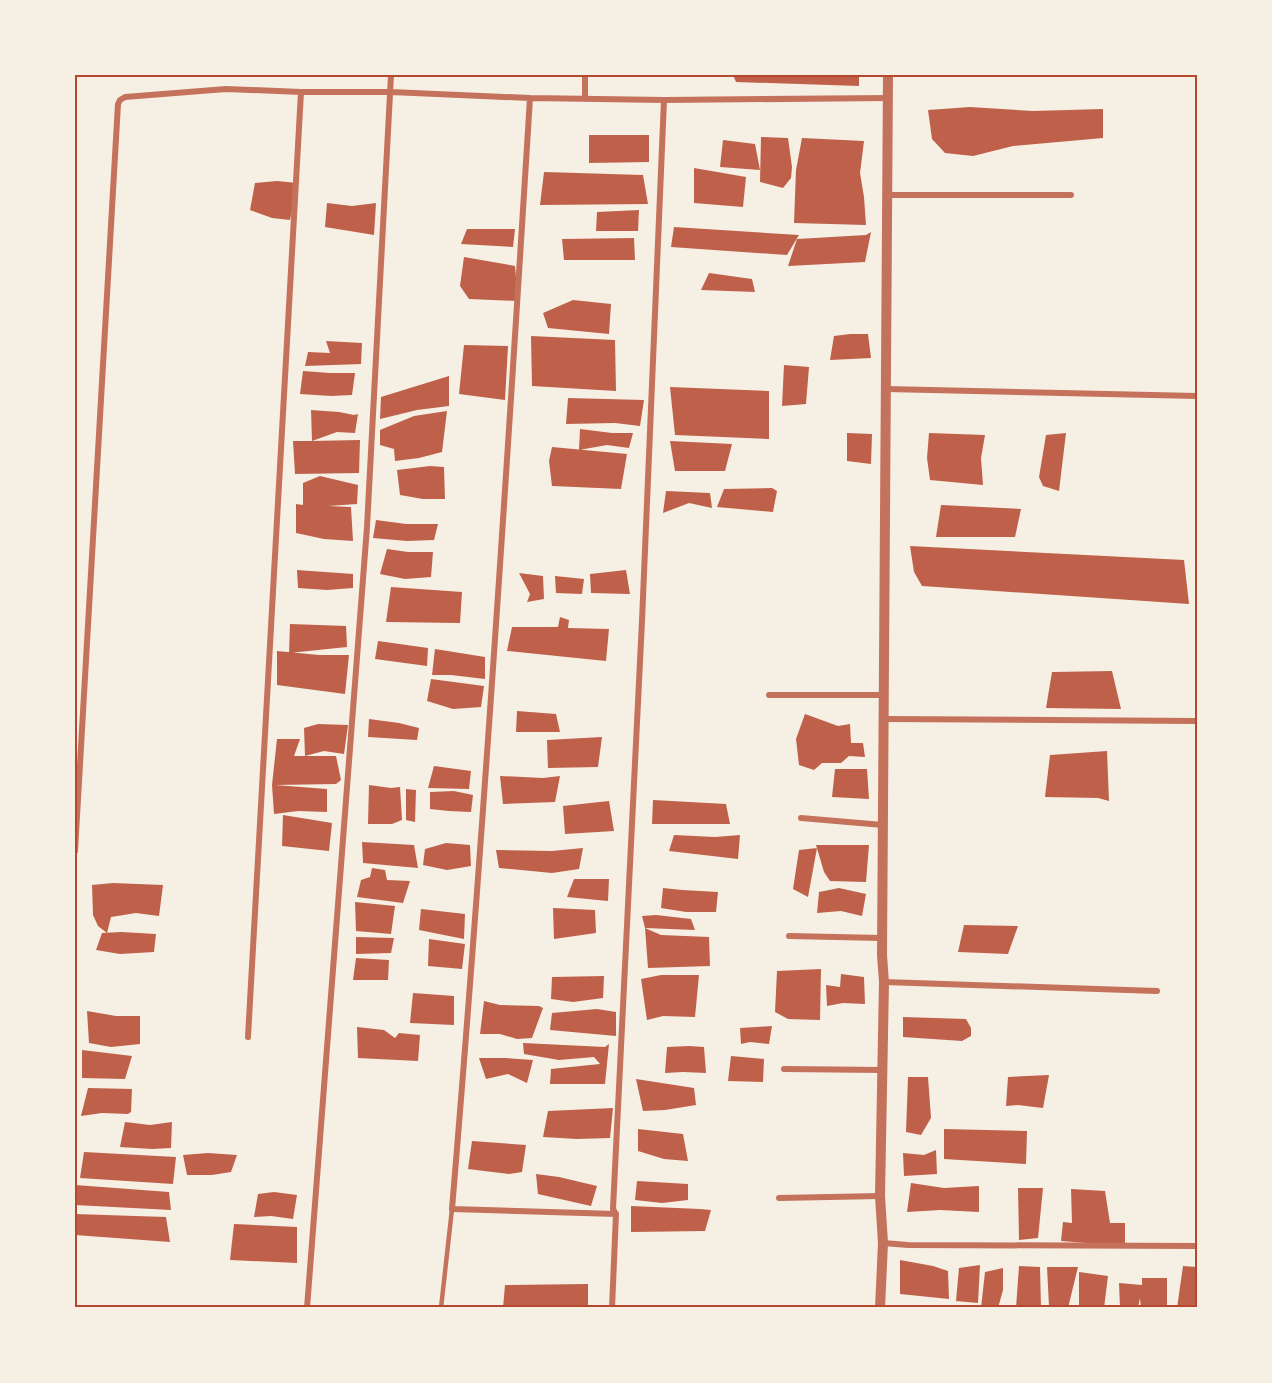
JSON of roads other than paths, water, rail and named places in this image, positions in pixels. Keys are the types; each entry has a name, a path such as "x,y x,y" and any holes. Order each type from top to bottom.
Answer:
{"street":[{"path":"307,1308 367,527 391,75"},
{"path":"585,75 585,99"},
{"path":"880,1308 883,1243 880,1196 884,982 882,938 888,75"},
{"path":"75,851 120,100 125,97 226,89 585,99 888,98"},
{"path":"249,1036 301,92"},
{"path":"530,98 506,482 452,1209 616,1214"},
{"path":"612,1308 616,1214 613,1209 642,621 664,100"},
{"path":"887,195 1071,195"},
{"path":"886,389 1197,396"},
{"path":"769,695 884,695"},
{"path":"884,719 1197,721"},
{"path":"801,818 884,825"},
{"path":"789,936 882,938"},
{"path":"884,982 1157,991"},
{"path":"784,1069 883,1071"},
{"path":"778,1198 880,1196"},
{"path":"883,1243 1197,1246"}],"lane":[{"path":"441,1308 452,1209"}]}
